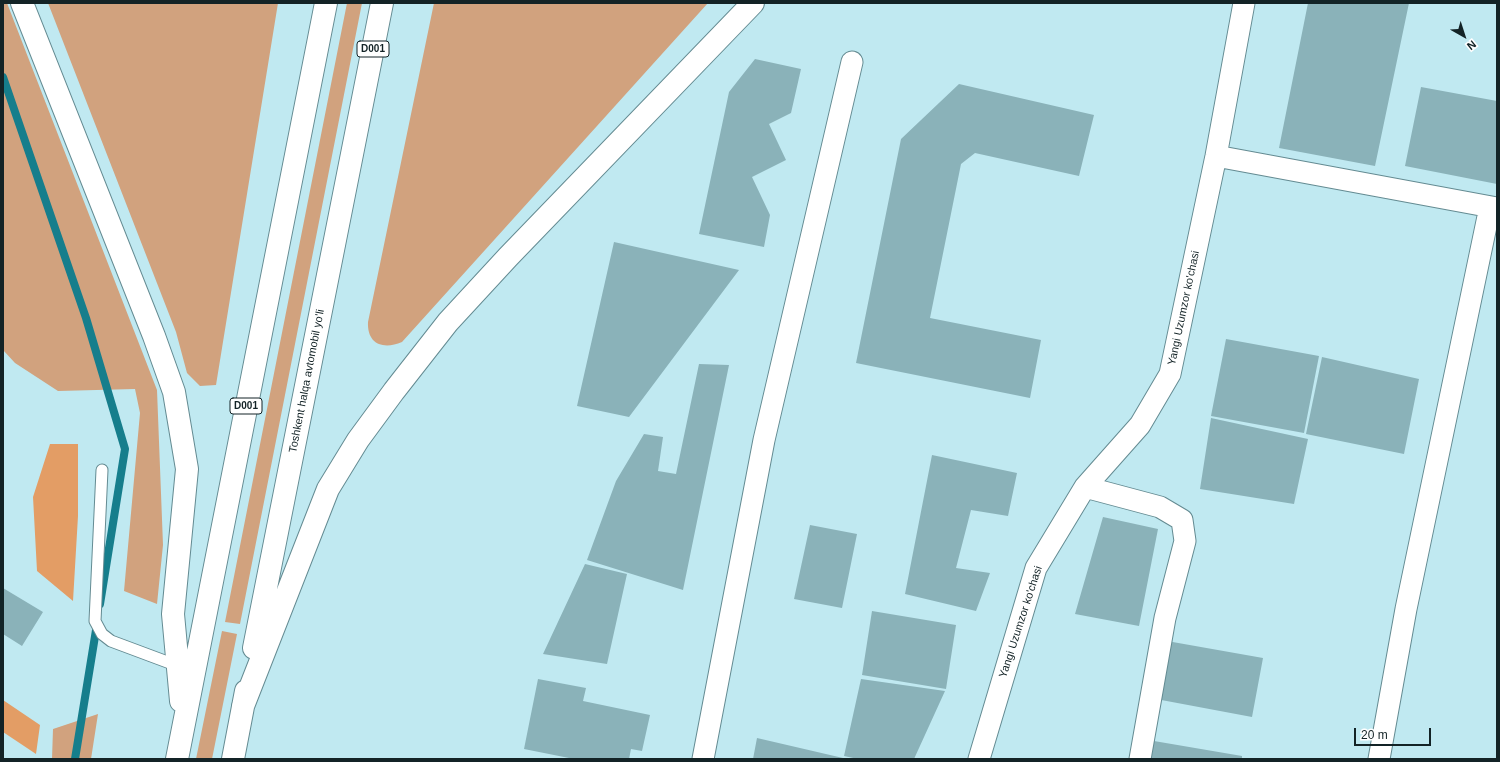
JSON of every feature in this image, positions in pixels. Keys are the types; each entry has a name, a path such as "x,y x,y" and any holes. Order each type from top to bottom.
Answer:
{"highway":[{"path":"22,3 154,336 174,392 186,469 173,614 184,725"},
{"name":"D001","path":"177,759 326,3"},
{"name":"Toshkent halqa avtomobil yo'li","path":"233,759 382,3"},
{"path":"243,706 328,489 358,440 394,390 448,322 513,252 753,3"}],"street":[{"name":"Yangi Uzumzor ko'chasi","path":"979,759 1036,568 1085,487 1140,425 1170,374 1216,156 1244,3"},
{"path":"703,759 764,440 852,62"},
{"path":"1216,156 1493,207 1406,609 1379,759"},
{"path":"1085,487 1160,507 1182,520 1185,541 1165,618 1140,759"}],"lane":[{"path":"102,470 95,621 102,634 111,641 178,666"}],"shaded area":[{"path":"3,3 7,3 157,390 163,545 157,604 124,591 140,413 135,389 58,391 15,363 3,350"},
{"path":"48,3 278,3 216,385 200,386 187,373 176,332"},
{"path":"347,3 362,3 240,624 225,622"},
{"path":"434,3 708,3 402,342 383,345 373,340 370,336 368,322"},
{"path":"50,444 78,444 78,516 73,601 37,571 33,497"},
{"path":"222,631 237,634 212,759 196,759"},
{"path":"3,700 40,725 36,754 3,732"},
{"path":"98,714 91,759 52,759 53,729"}],"building":[{"path":"1308,3 1409,3 1375,166 1279,148"},
{"path":"755,59 801,69 791,113 769,124 786,160 752,177 770,215 764,247 699,234 729,92"},
{"path":"959,84 1094,115 1079,176 975,153 961,164 930,318 1041,340 1030,398 856,363 901,139"},
{"path":"1421,87 1497,101 1497,184 1405,166"},
{"path":"614,242 739,270 629,417 577,406"},
{"path":"1226,339 1319,356 1304,433 1211,416"},
{"path":"1322,357 1419,379 1404,454 1306,434"},
{"path":"699,364 729,365 683,590 587,560 616,481 644,434 663,437 658,471 676,474"},
{"path":"1211,418 1308,439 1294,504 1200,489"},
{"path":"932,455 1017,473 1008,516 971,510 956,568 990,573 976,611 905,594"},
{"path":"1103,517 1158,529 1139,626 1075,614"},
{"path":"810,525 857,534 842,608 794,599"},
{"path":"585,564 627,574 607,664 543,654"},
{"path":"3,588 43,612 22,646 3,634"},
{"path":"872,611 956,625 946,689 862,675"},
{"path":"1167,641 1263,658 1252,717 1156,699"},
{"path":"538,679 586,688 583,701 650,715 642,751 631,749 629,759 574,759 524,749"},
{"path":"861,679 945,691 914,759 858,759 844,756"},
{"path":"757,738 843,758 843,759 753,759"},
{"path":"1154,741 1242,756 1242,759 1151,759"}],"waterway":[{"path":"3,77 86,318 125,449 100,604"},
{"path":"75,759 97,624"}]}
